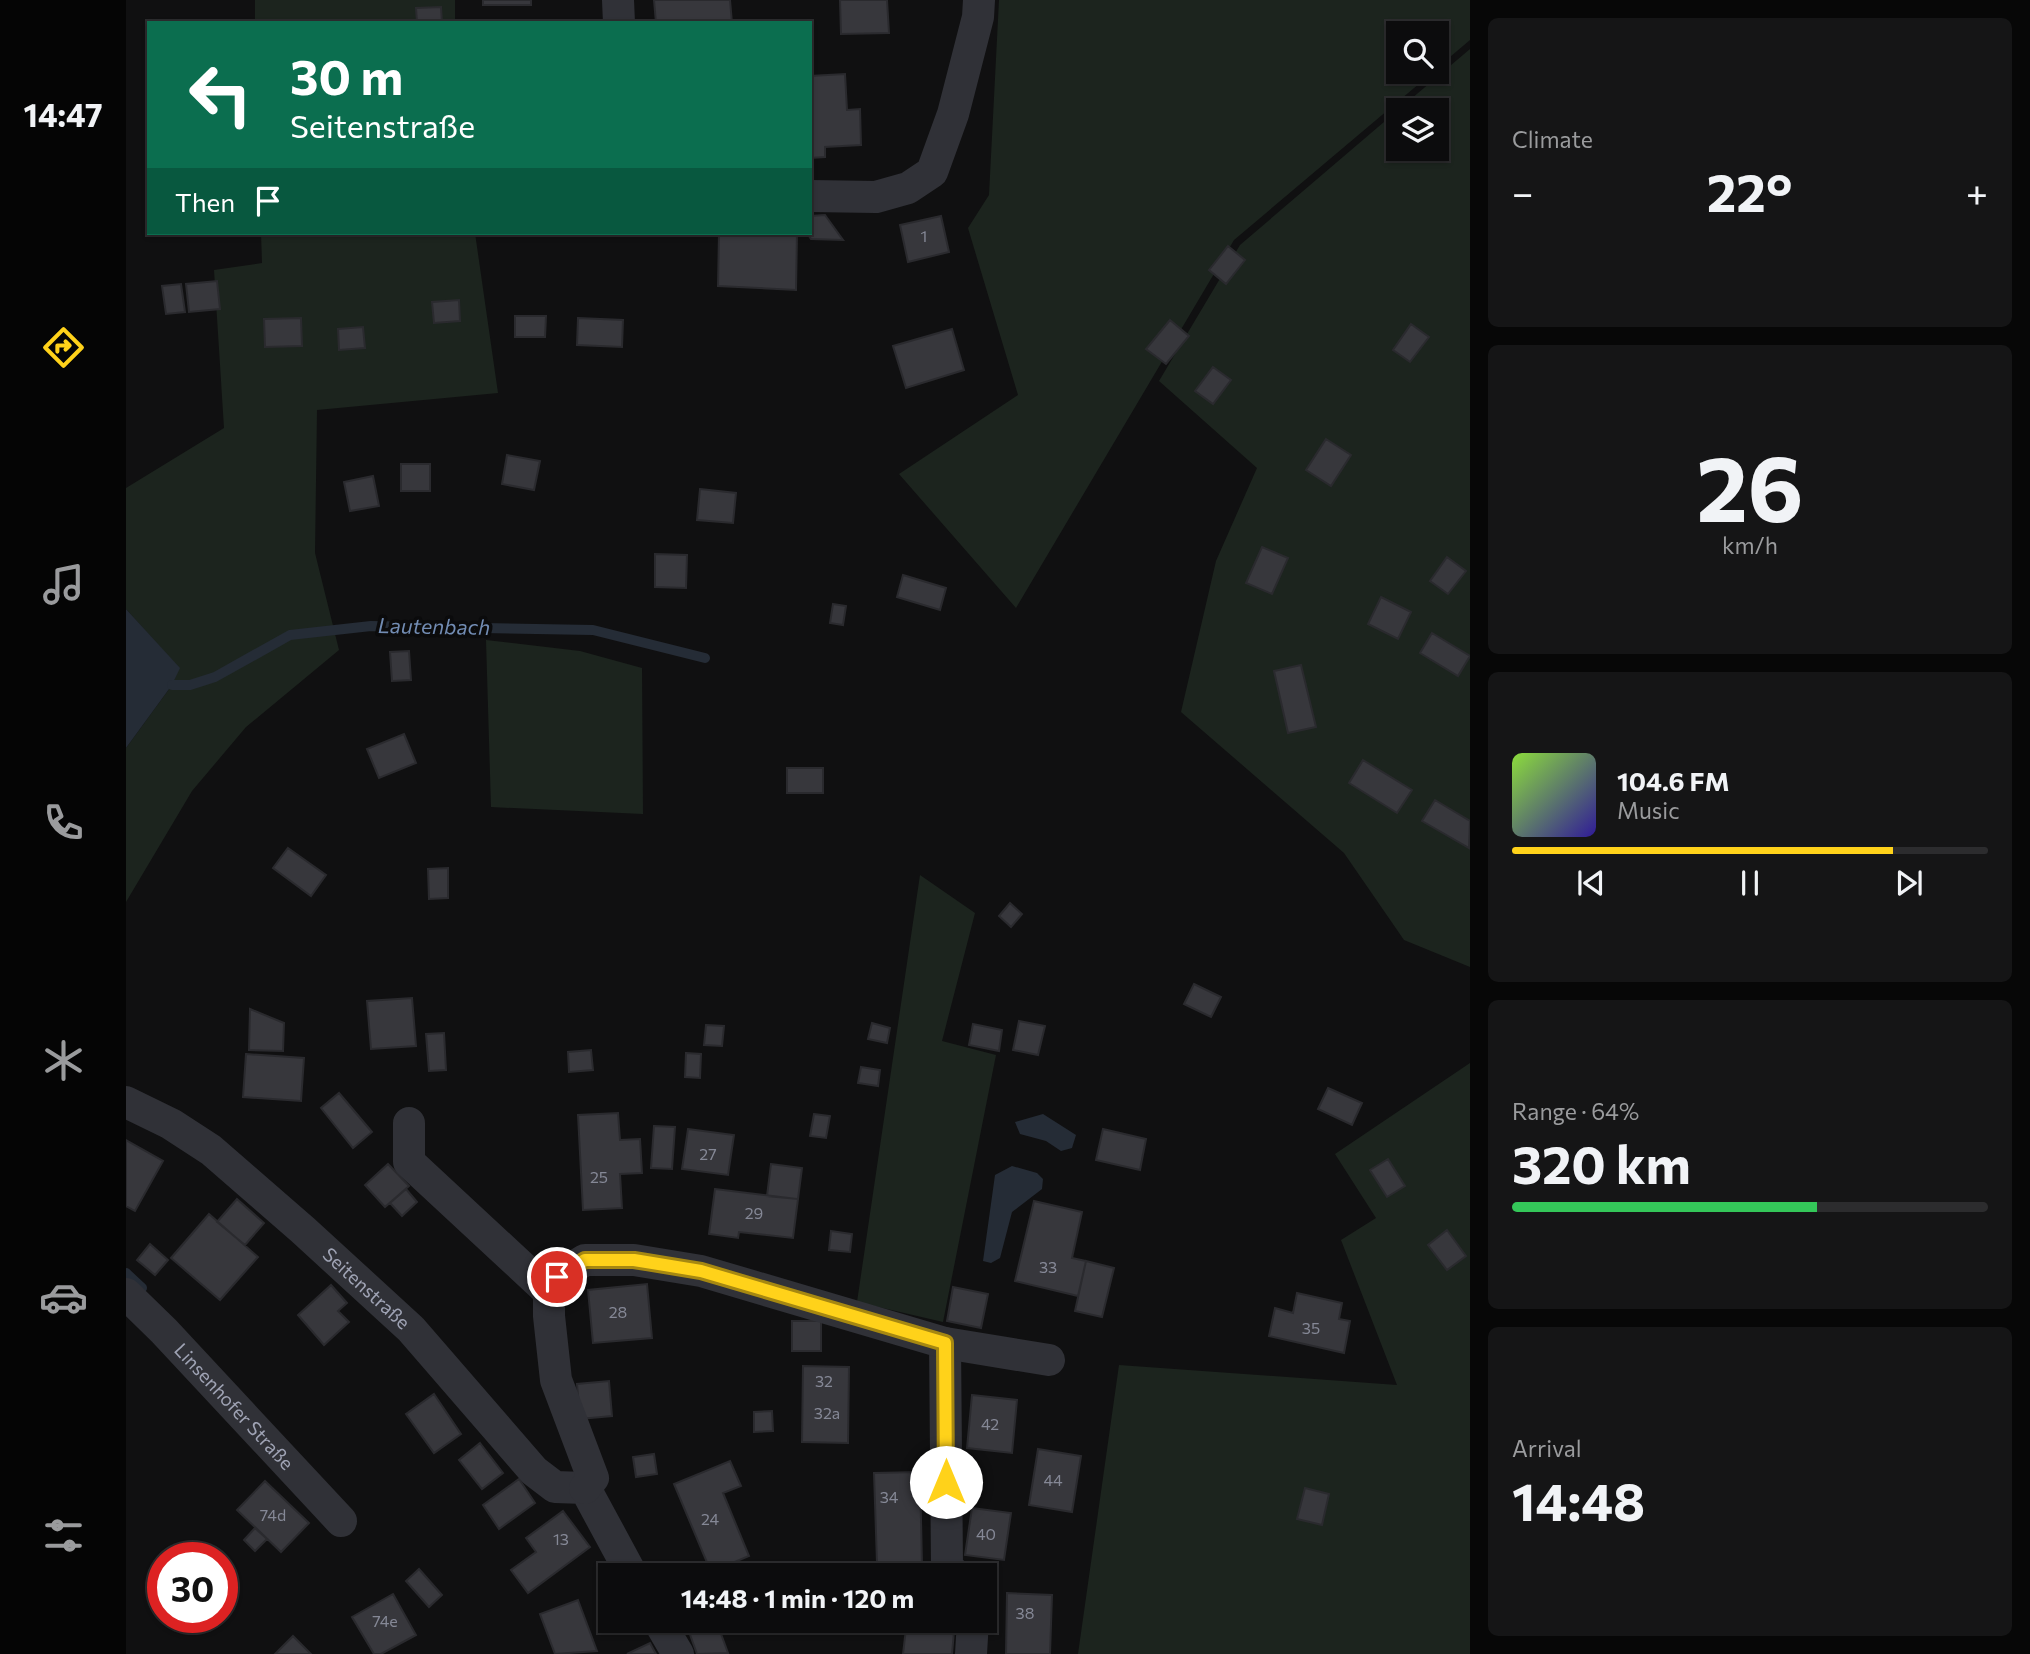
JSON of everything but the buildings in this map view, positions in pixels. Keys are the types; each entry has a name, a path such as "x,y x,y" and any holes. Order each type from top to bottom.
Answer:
{"street":[{"path":"618,0 619,21"},
{"path":"812,196 876,197 908,188 932,172 953,114 978,17 979,0"},
{"name":"Seitenstraße","path":"126,1102 171,1124 211,1150 303,1230 411,1329 534,1471 555,1488 585,1488"},
{"path":"409,1123 409,1162 549,1292"},
{"path":"626,1563 585,1488 593,1478 556,1380 549,1292 557,1277 585,1260 634,1260 701,1271 945,1343 1049,1360"},
{"name":"Linsenhofer Straße","path":"126,1294 164,1331 341,1521"},
{"path":"945,1343 947,1563"},
{"path":"665,1633 678,1654"},
{"path":"971,1654 972,1633"}],"shaded area":[{"path":"255,0 455,0 455,21 255,21"},
{"path":"999,0 1470,0 1470,40 1449,58 1449,21 1386,21 1386,84 1419,84 1402,98 1386,98 1386,112 1234,240 1016,608 899,474 1018,395 968,228 989,195"},
{"path":"1470,49 1470,967 1404,940 1344,853 1181,712 1216,561 1257,468 1159,381 1240,245 1386,120 1386,161 1449,161 1449,98 1412,98 1429,84 1449,84 1449,67"},
{"path":"261,235 475,235 498,393 317,410 315,553 339,650 246,727 192,791 126,902 126,748 172,685 179,668 126,609 126,488 224,428 214,270 262,263"},
{"path":"126,609 180,668 172,685 126,748"},
{"path":"486,640 580,651 642,668 643,814 491,807"},
{"path":"920,875 975,913 942,1041 996,1055 943,1322 857,1302"},
{"path":"1470,1063 1470,1654 1078,1654 1119,1365 1397,1385 1341,1240 1376,1218 1335,1154"},
{"path":"1043,1114 1076,1135 1072,1148 1061,1151 1046,1141 1020,1134 1015,1122"},
{"path":"1012,1166 1037,1173 1043,1179 1042,1189 1012,1212 1000,1258 991,1263 983,1261 995,1175"}],"waterway":[{"name":"Lautenbach","path":"172,685 190,685 215,677 290,635 371,626 593,630 705,658"},
{"path":"126,1273 142,1288"}],"route":[{"path":"557,1277 585,1260 634,1260 701,1271 945,1343 946,1482"}]}
